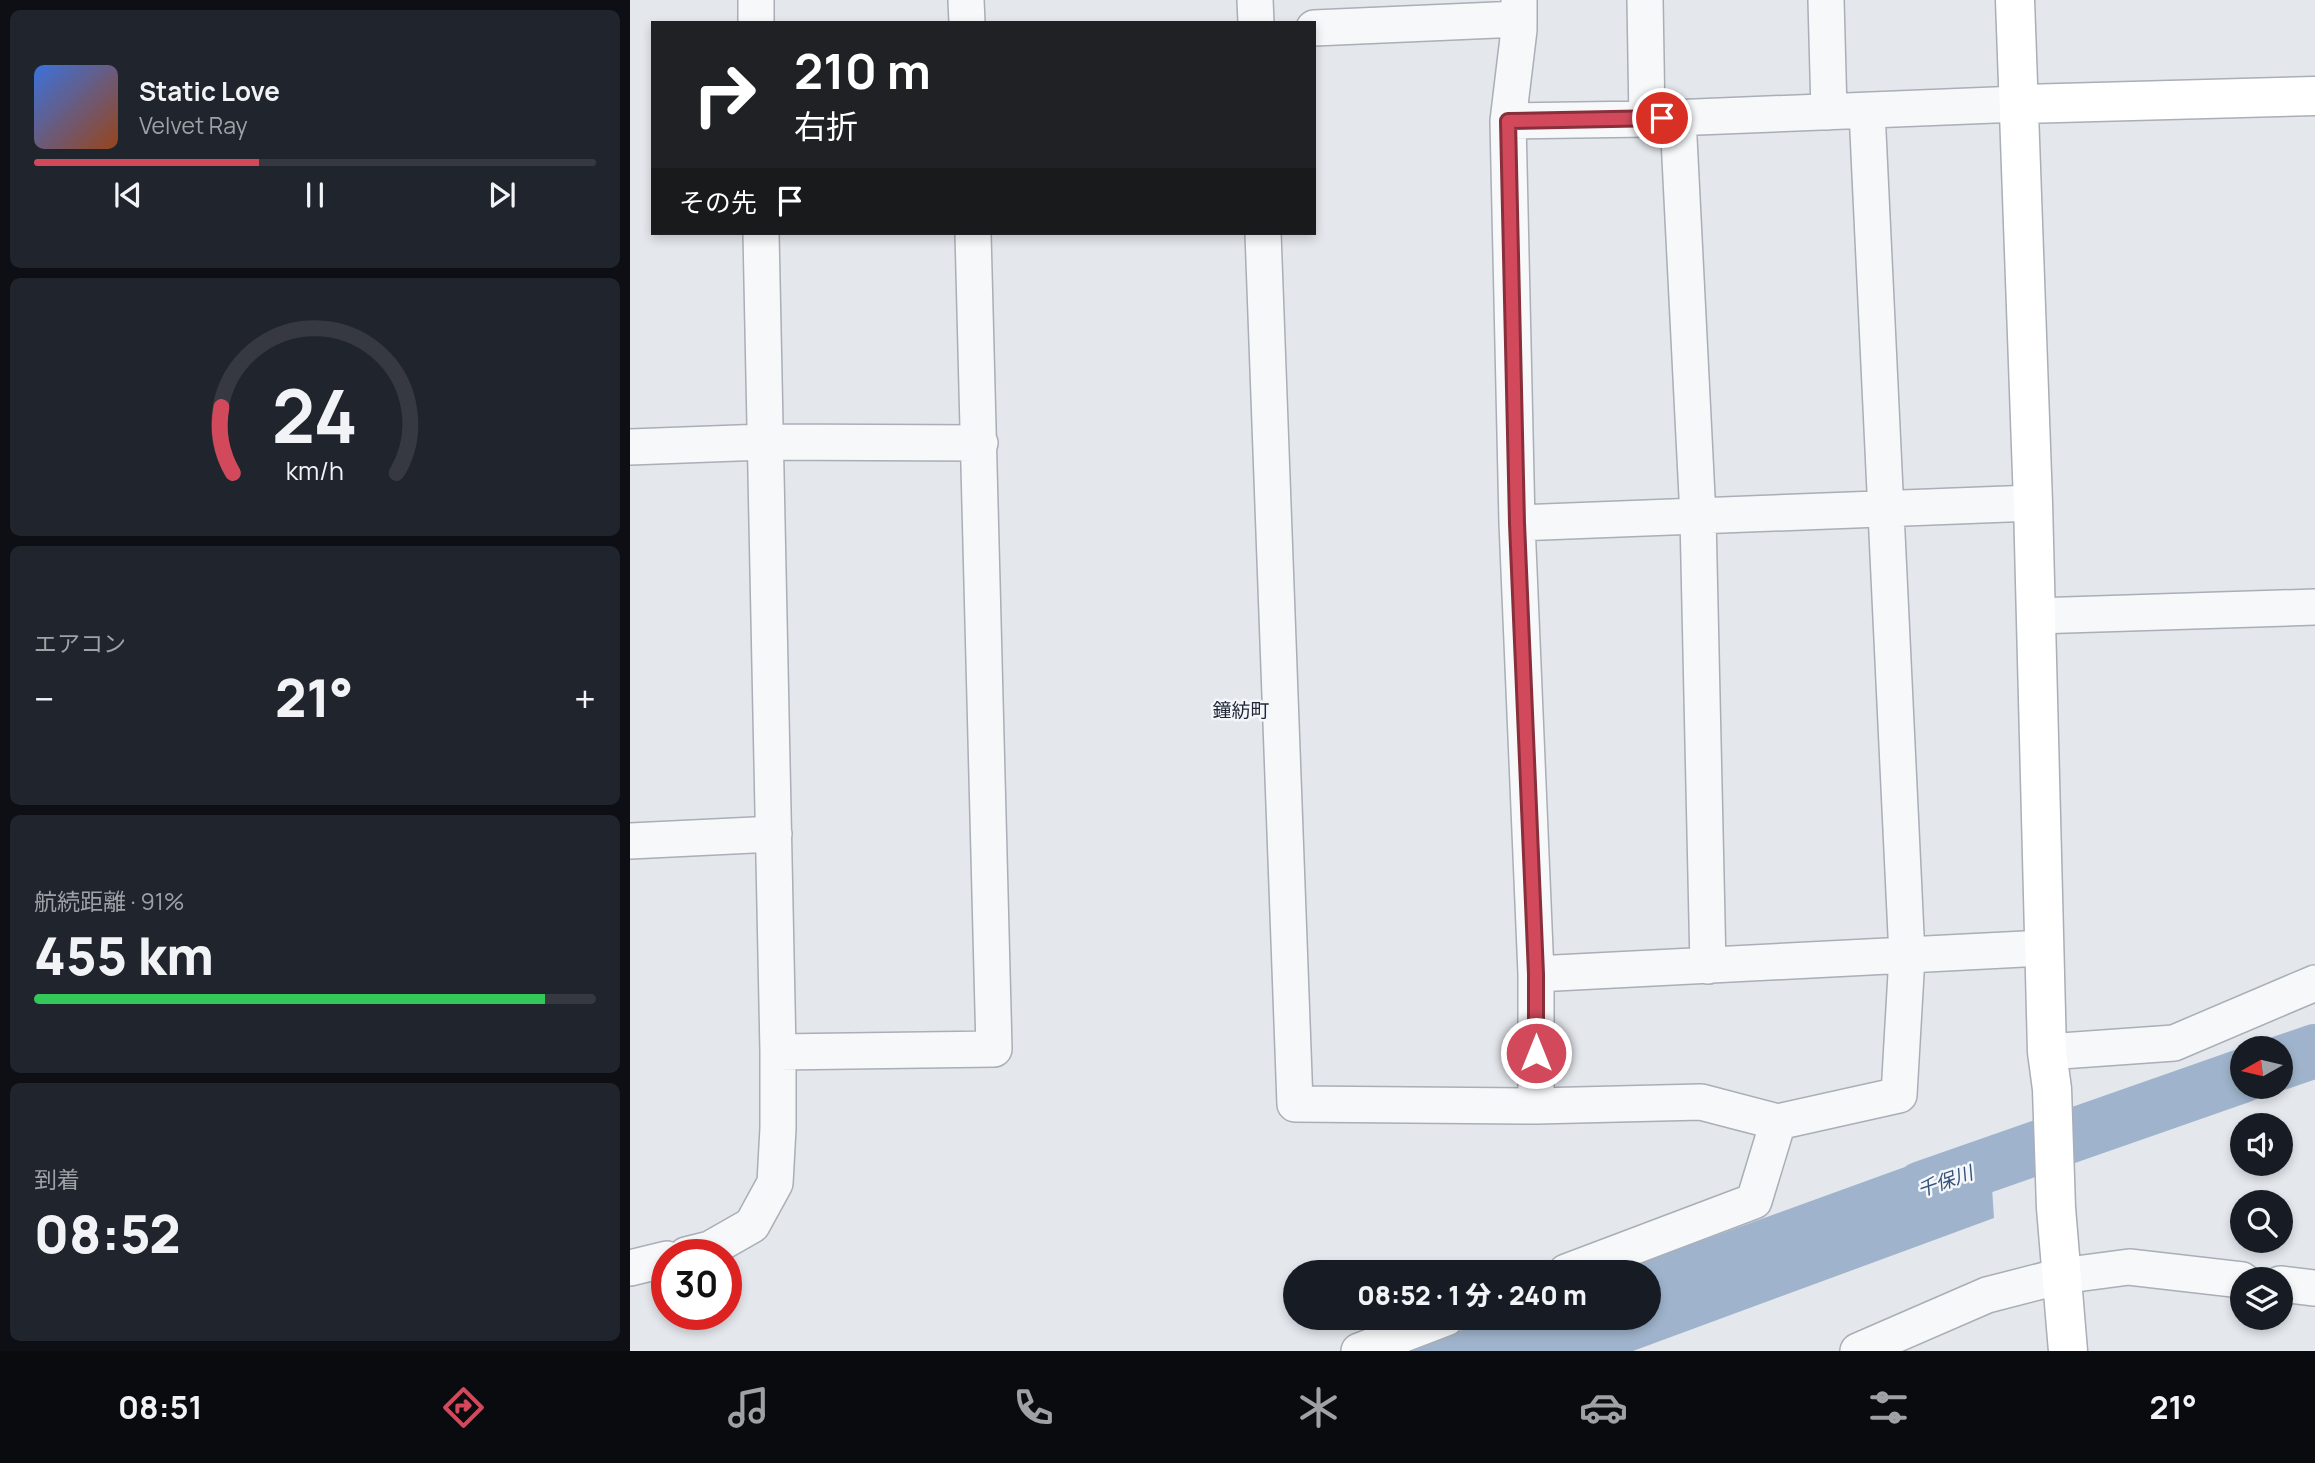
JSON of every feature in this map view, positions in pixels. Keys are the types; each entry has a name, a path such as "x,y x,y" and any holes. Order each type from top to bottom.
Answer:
{"street":[{"path":"756,0 756,21"},
{"path":"966,0 967,21"},
{"path":"1255,0 1256,21"},
{"path":"1645,0 1662,118 1698,517 1709,966"},
{"path":"1826,0 1829,112"},
{"path":"2015,0 2033,503 2047,1052 2052,1090 2056,1208 2068,1351"},
{"path":"1316,28 1519,9 1508,121 1517,523 1536,974 1536,1106"},
{"path":"1508,121 2315,96"},
{"path":"1263,235 1295,1104 1536,1106 1701,1102 1778,1122 1899,1095 1907,956 1867,111"},
{"path":"728,1239 752,1225 775,1183 778,1128 761,235"},
{"path":"778,1052 994,1049 973,235"},
{"path":"630,447 766,442 980,443"},
{"path":"1517,523 2033,503"},
{"path":"2035,616 2315,607"},
{"path":"630,841 774,834"},
{"path":"1536,974 2045,948"},
{"path":"2047,1052 2174,1043 2315,983"},
{"path":"1598,1260 1754,1201 1778,1122"},
{"path":"630,1268 651,1263"},
{"path":"1858,1351 1987,1295 2061,1276 2129,1267 2230,1279"},
{"path":"2293,1285 2315,1288"},
{"path":"1359,1351 1414,1330"}],"water":[{"path":"1989,1142 1994,1218 1633,1351 1406,1351 1462,1330 1661,1330 1661,1260 1648,1260 1902,1168"}],"waterway":[{"name":"千保川","path":"2293,1059 2315,1051"},
{"name":"千保川","path":"1922,1188 2230,1080"}],"district":[{"name":"鐘紡町","path":"1241,710"}],"route":[{"path":"1536,1053 1536,974 1517,523 1508,121 1662,118"}]}
